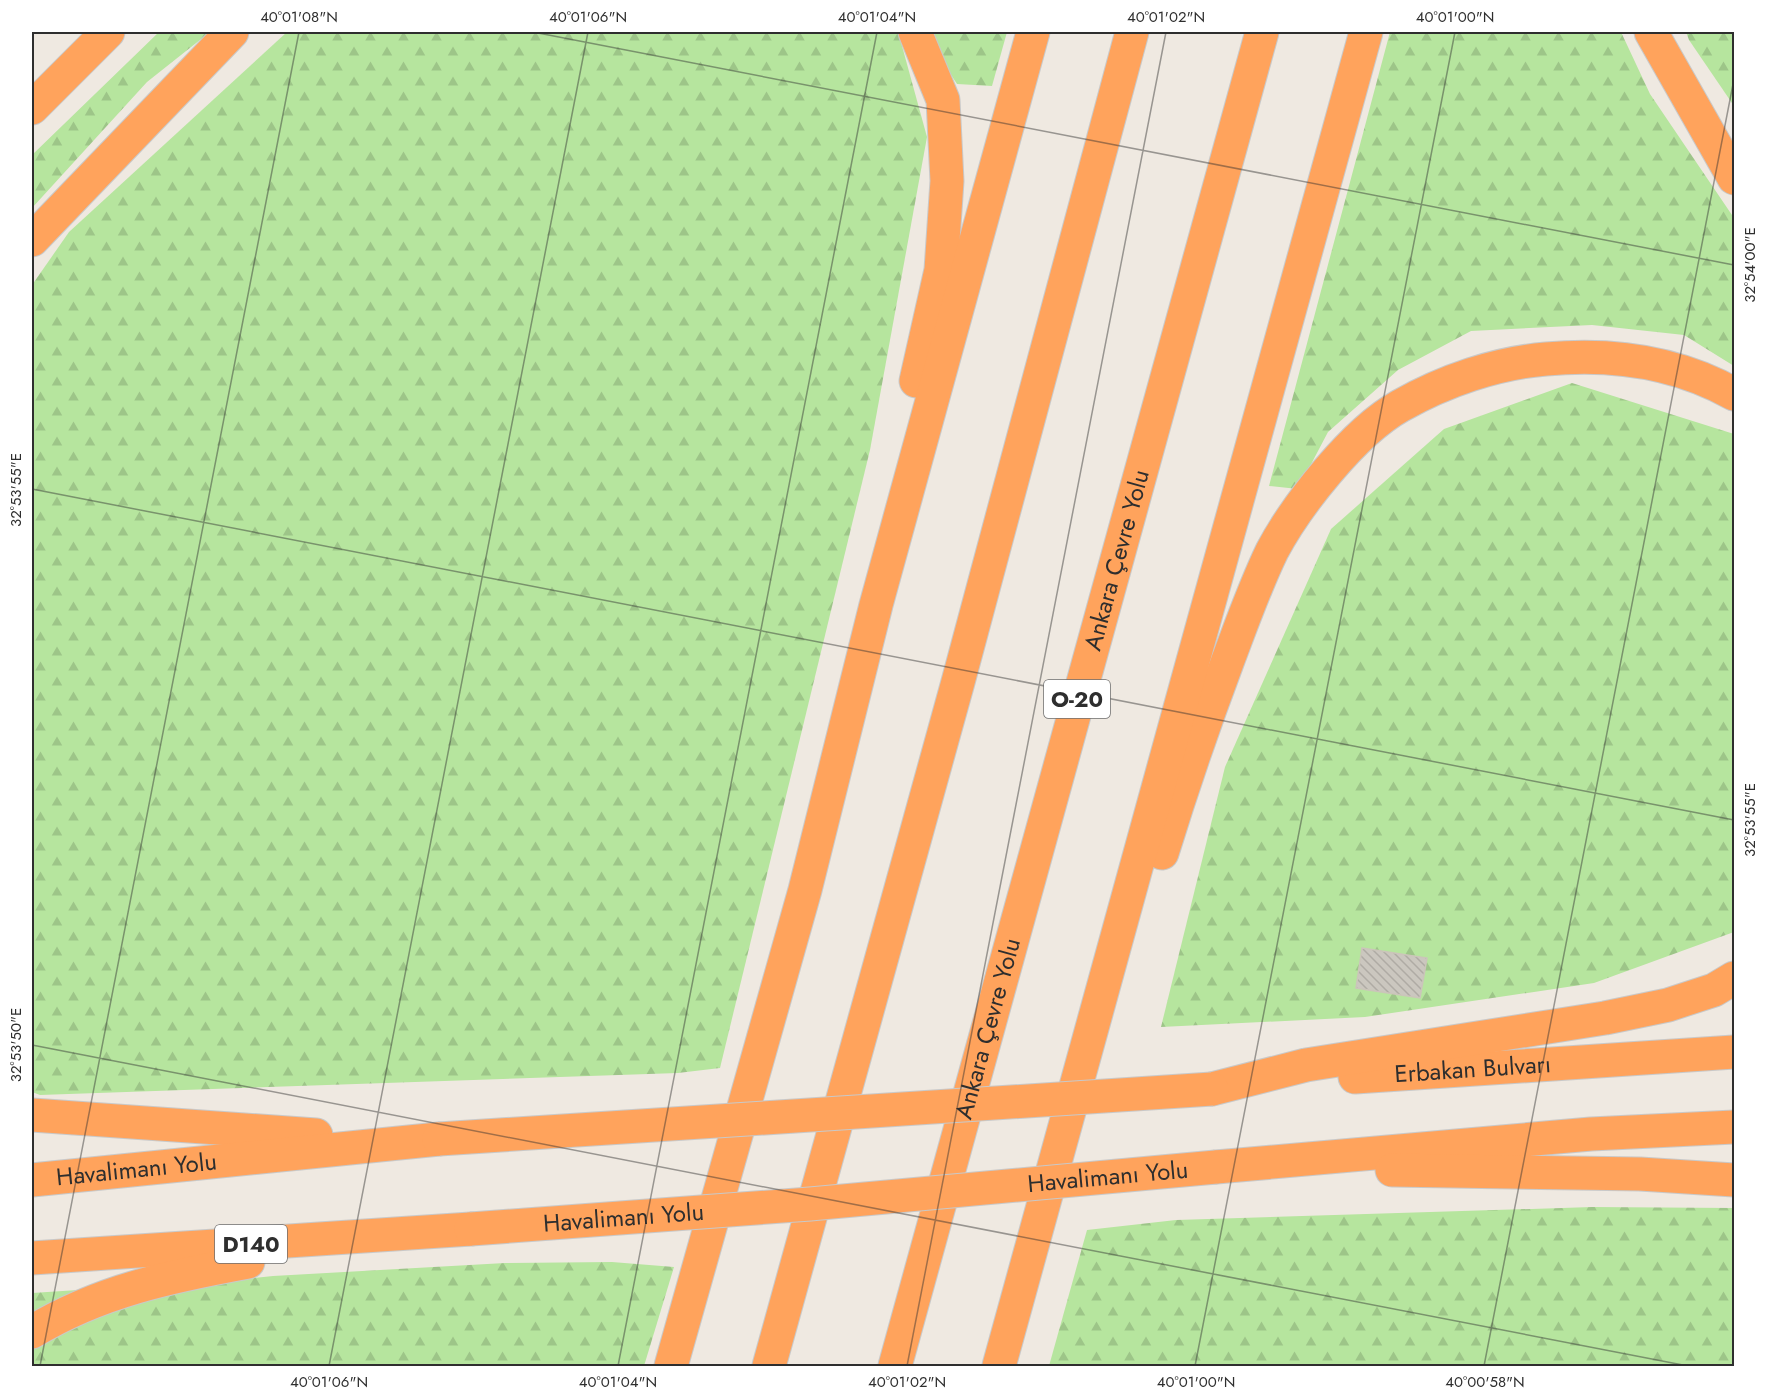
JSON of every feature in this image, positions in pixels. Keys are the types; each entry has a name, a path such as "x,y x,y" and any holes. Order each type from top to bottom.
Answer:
{"highway":[{"path":"32,108 108,32"},
{"path":"32,240 232,32"},
{"path":"805,890 941,270 947,181 943,100 915,32"},
{"path":"671,1366 805,890 876,605 1034,32"},
{"path":"769,1366 958,682 1132,32"},
{"name":"Ankara Çevre Yolu","path":"895,1366 1262,32"},
{"path":"999,1366 1366,32"},
{"path":"1651,32 1734,178"},
{"path":"1011,1323 1200,734 1273,550 1324,476 1362,436 1398,406 1485,370 1532,360 1575,356 1613,357 1658,364 1696,375 1734,394"},
{"path":"1212,1089 1306,1065 1605,1018 1677,1002 1714,990 1734,978"},
{"name":"Erbakan Bulvarı","path":"1212,1089 1493,1066 1734,1052"},
{"name":"Havalimanı Yolu","path":"32,1180 428,1140 1212,1089"},
{"path":"32,1115 206,1129 428,1140"},
{"path":"1216,1167 1591,1134 1734,1127"},
{"path":"1216,1167 1640,1174 1734,1180"},
{"name":"Havalimanı Yolu","path":"32,1258 385,1236 810,1204 1216,1167"},
{"path":"32,1332 54,1318 100,1298 166,1277 385,1236"},
{"path":"663,1366 698,1270"}],"green space":[{"path":"159,32 210,32 147,82 32,208 32,155"},
{"path":"287,32 897,32 899,35 927,137 870,450 720,1068 678,1073 40,1095 32,1092 32,285 69,232"},
{"path":"923,32 1007,32 992,86 957,84"},
{"path":"1390,32 1621,32 1650,94 1734,218 1734,366 1684,335 1592,325 1471,331 1398,370 1328,432 1298,489 1269,486"},
{"path":"1686,32 1734,32 1734,106 1689,40"},
{"path":"1572,383 1734,434 1734,932 1594,983 1365,1017 1161,1027 1225,767 1331,529 1444,429"},
{"path":"1592,1207 1734,1208 1734,1366 1049,1366 1087,1230 1176,1220"},
{"path":"612,1262 674,1267 644,1366 32,1366 32,1343 88,1313 218,1282 273,1276 505,1263"},
{"path":"78,1290 32,1321 32,1293"}],"building":[{"path":"1362,948 1427,958 1420,998 1356,988"}]}
